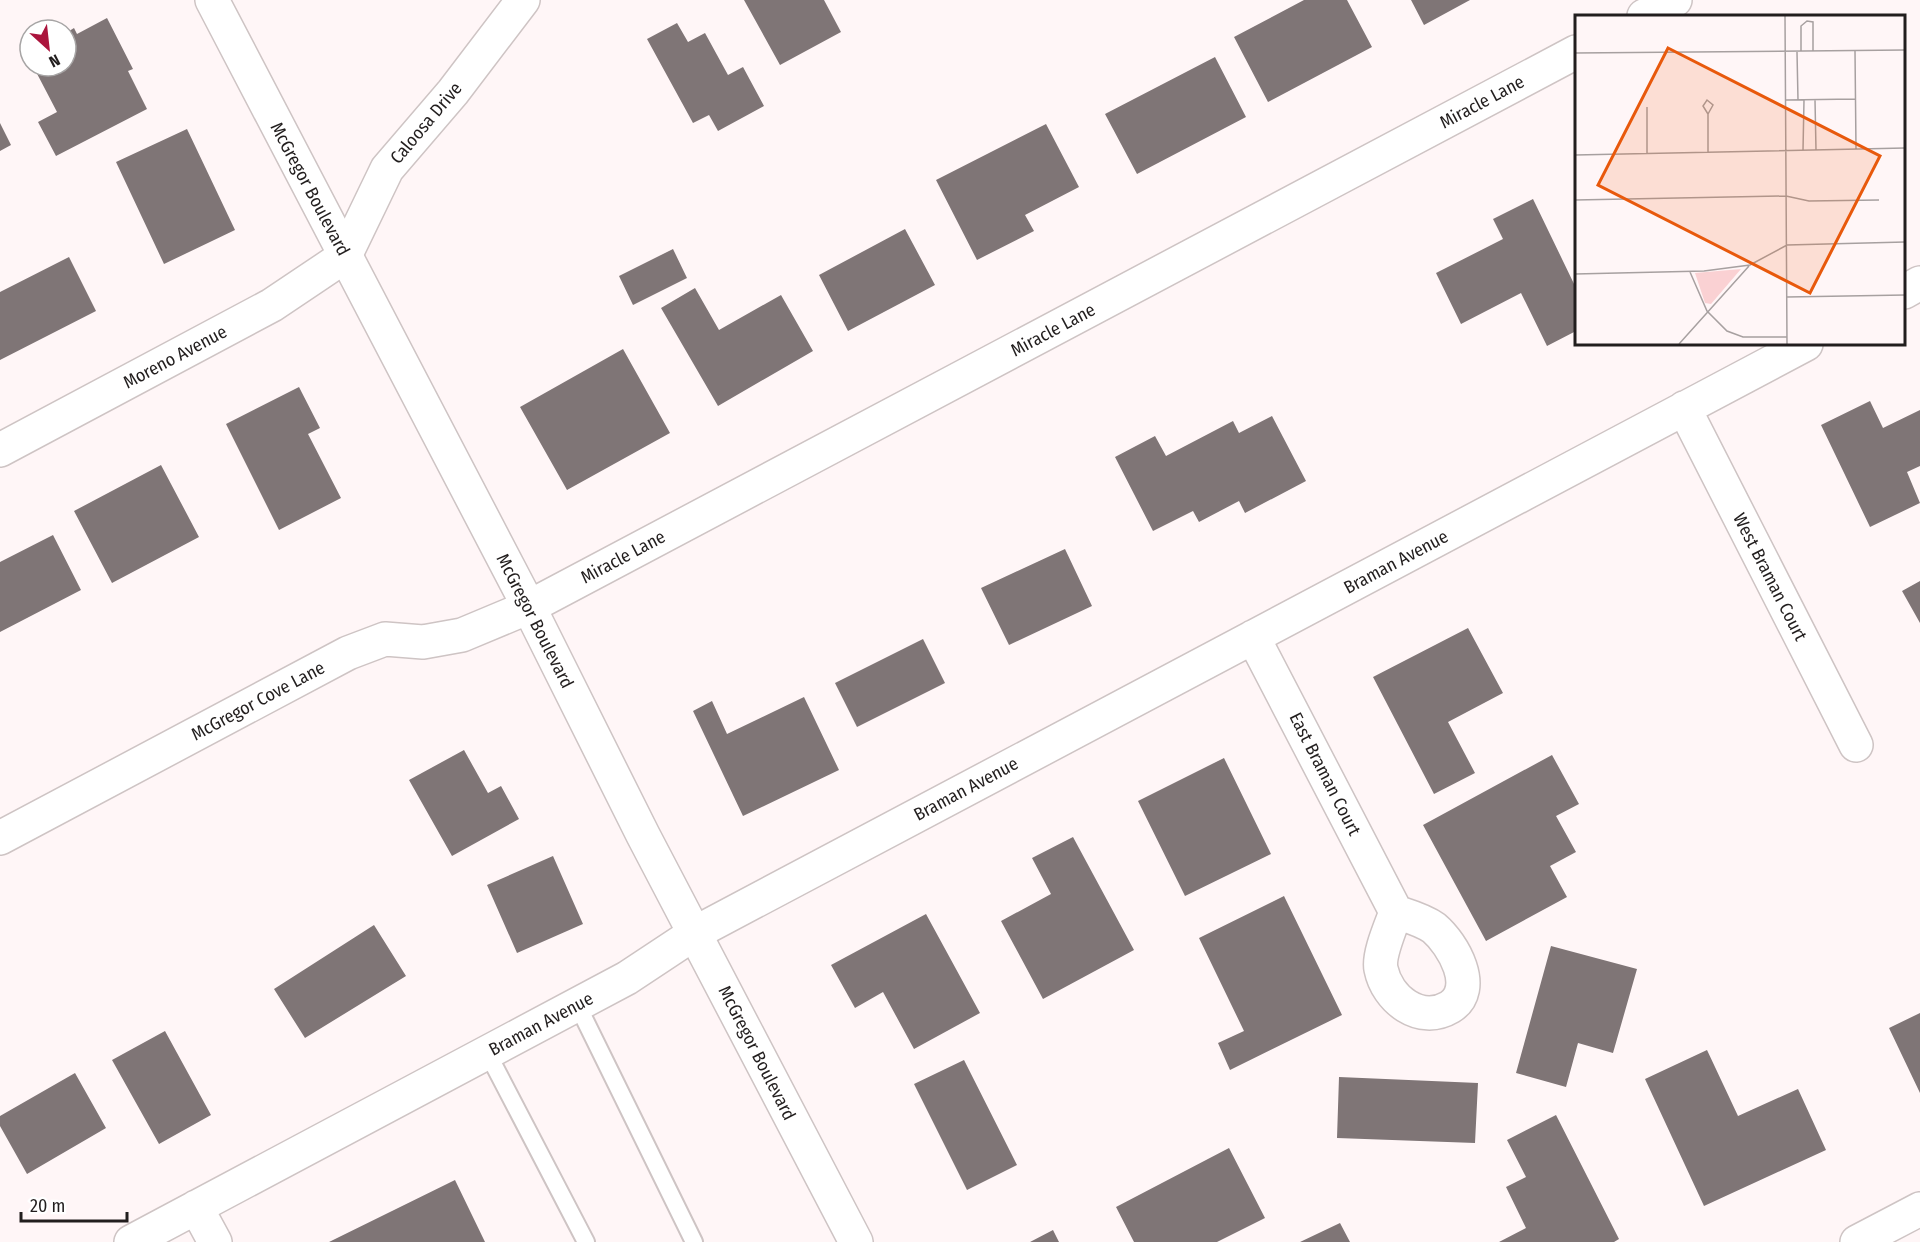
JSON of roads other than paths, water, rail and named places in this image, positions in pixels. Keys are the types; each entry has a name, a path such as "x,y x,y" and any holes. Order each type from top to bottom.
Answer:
{"street":[{"name":"McGregor Boulevard","path":"212,0 856,1242"},
{"name":"Caloosa Drive","path":"345,256 387,169 453,92 523,0"},
{"path":"1646,15 1675,0"},
{"name":"Miracle Lane","path":"529,608 1575,53"},
{"name":"Moreno Avenue","path":"0,450 272,305 345,256"},
{"path":"1905,291 1920,283"},
{"name":"Braman Avenue","path":"131,1242 627,978 695,933 1804,345"},
{"name":"West Braman Court","path":"1684,408 1856,745"},
{"name":"McGregor Cove Lane","path":"0,838 348,653 385,639 423,642 462,635 529,608"},
{"name":"East Braman Court","path":"1253,638 1396,912"},
{"path":"196,1207 215,1242"},
{"path":"1857,1242 1920,1209"}],"lane":[{"path":"577,1004 694,1242"},
{"path":"487,1052 586,1242"}]}
